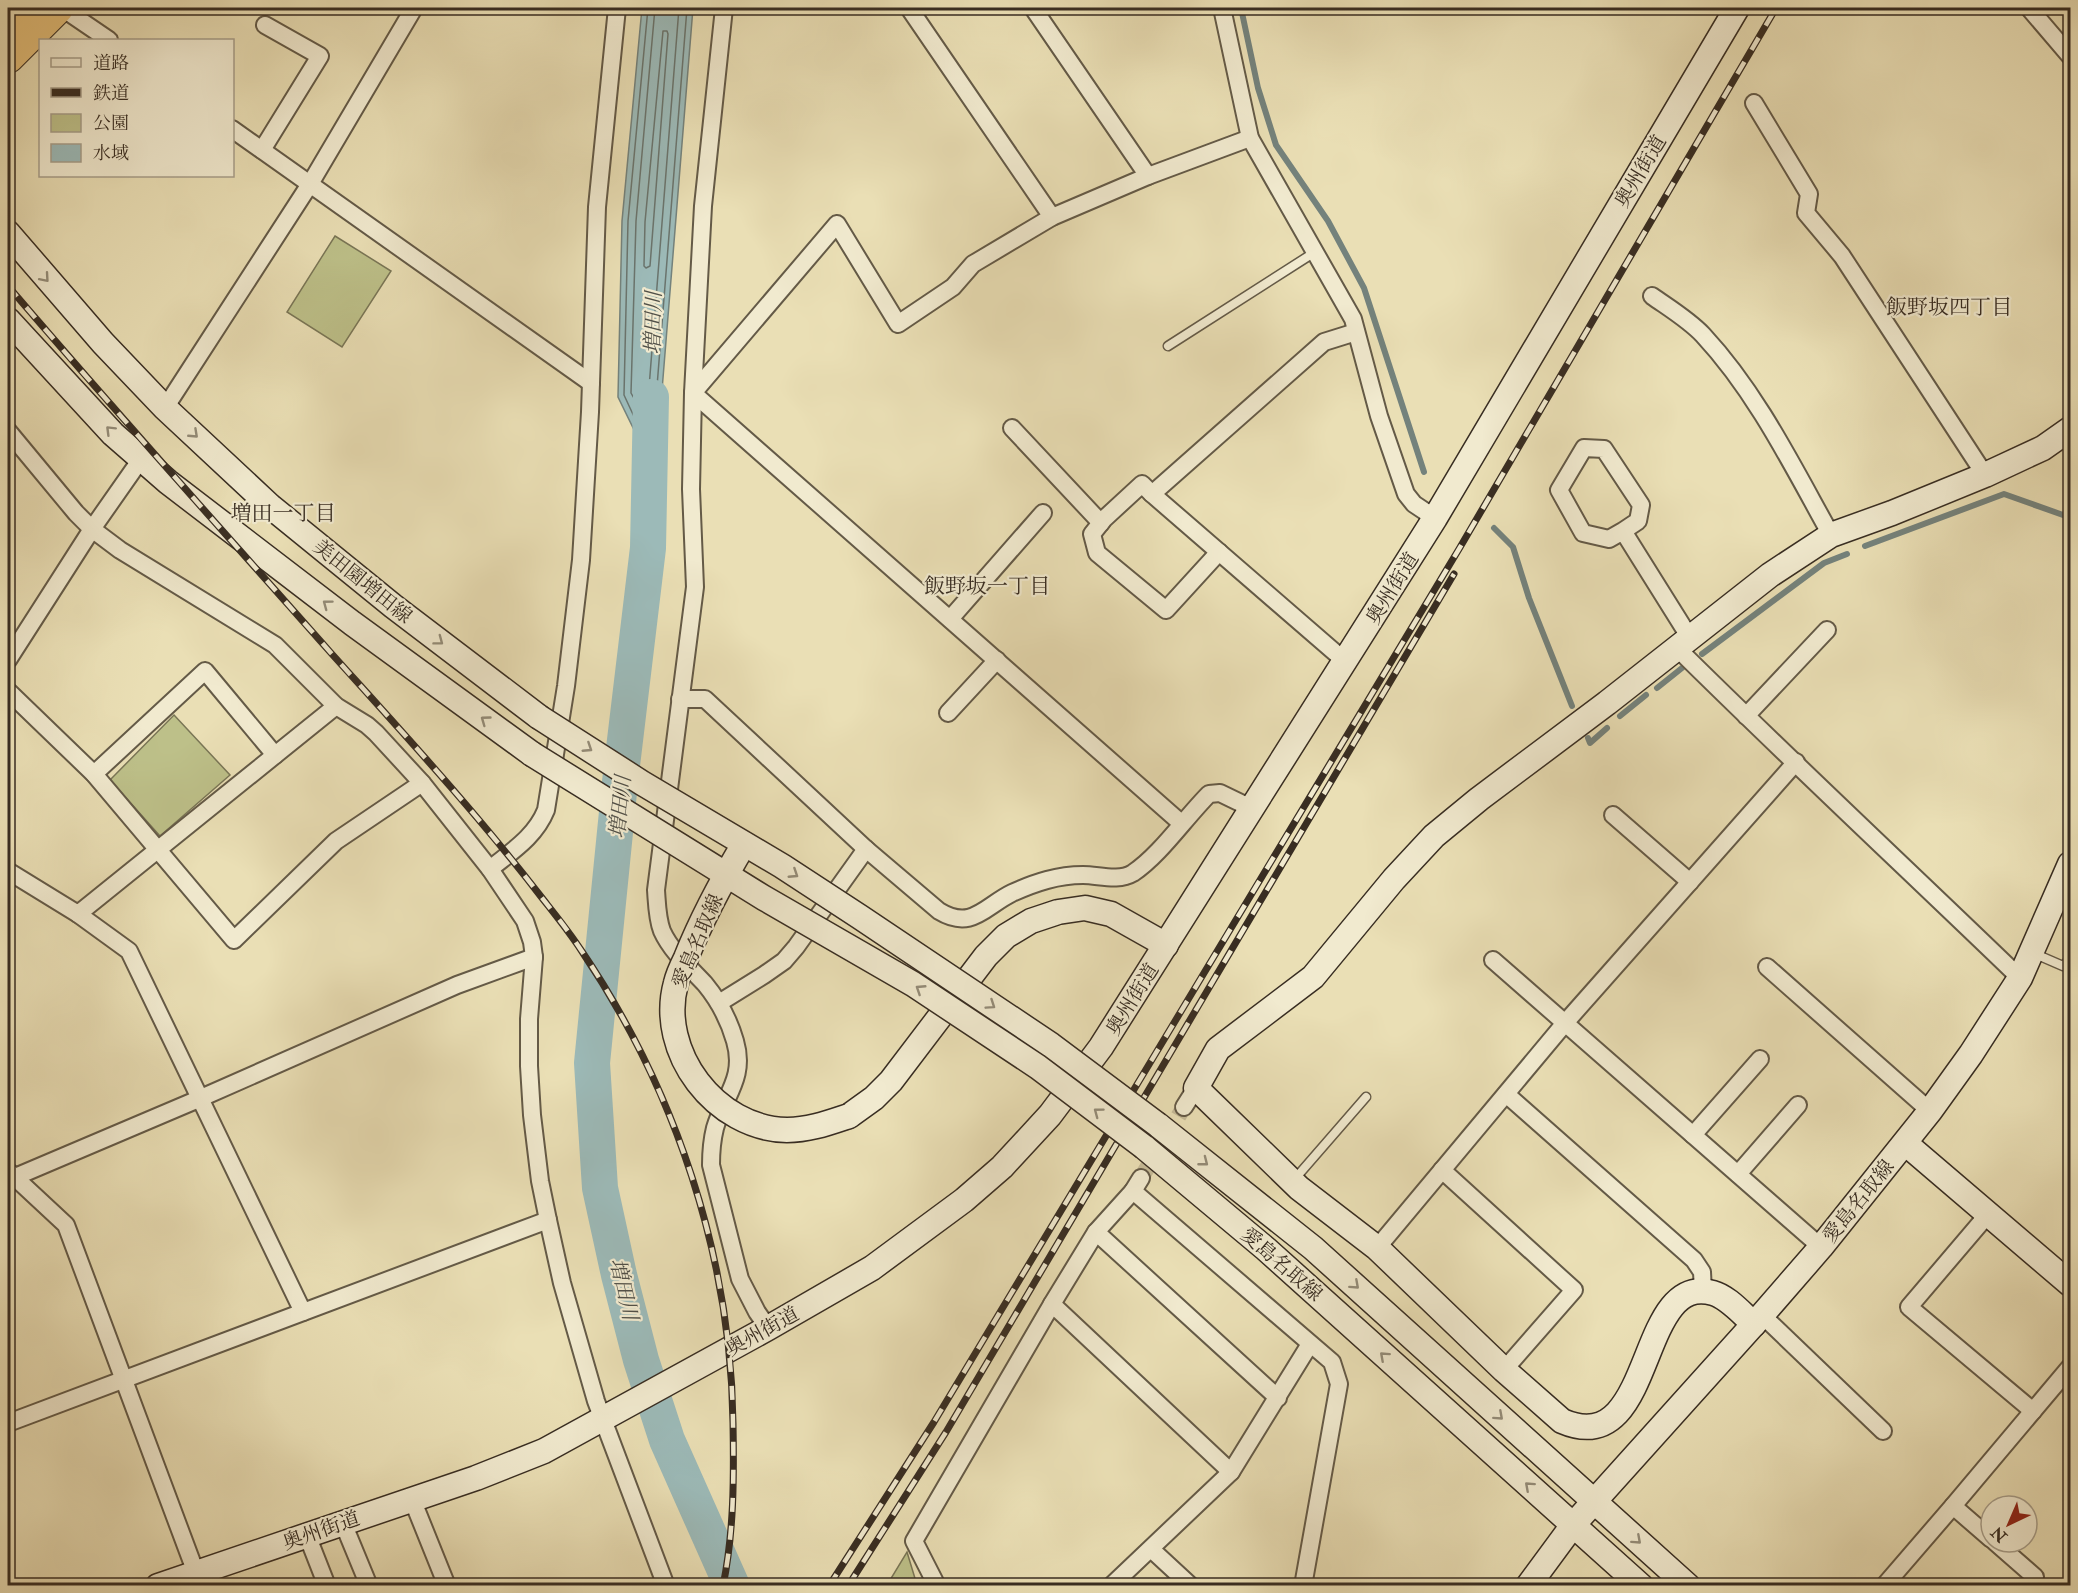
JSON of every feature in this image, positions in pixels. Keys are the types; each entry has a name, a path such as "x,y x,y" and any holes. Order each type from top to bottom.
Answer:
{"highway":[{"path":"8,16 17,8"},
{"path":"8,57 60,8"}],"main road":[{"name":"奥州街道","path":"158,1586 544,1451 872,1268 964,1200 1002,1167 1050,1115 1101,1047 1346,662 1436,518 1737,8"},
{"name":"美田園増田線","path":"8,233 103,343 165,408 270,506 393,606 539,717 642,783 744,844"},
{"name":"美田園増田線","path":"8,320 113,434 168,482 352,623 532,754 726,875"},
{"path":"1758,1319 1715,1293 1703,1291 1683,1297 1669,1309 1646,1363 1621,1408 1606,1423 1596,1427 1574,1426 1563,1421 1504,1370 1377,1248 1190,1098 1218,1049 1313,977 1394,879 1434,836 1770,574 1831,535 1985,475 2043,448 2070,429"},
{"name":"愛島名取線","path":"1166,945 1111,914 1085,908 1058,912 1031,921 1006,936 986,956 891,1081 874,1098 849,1116 814,1128 785,1130 754,1124 727,1109 707,1093 690,1073 677,1046 673,1020 675,983 693,940 744,844 860,916 1041,1039 1158,1125 1313,1248 1594,1501"},
{"name":"愛島名取線","path":"726,875 913,984 1038,1067 1144,1147 1266,1249 1572,1525 1821,1247 1930,1112 2020,978 2033,953 2070,864"},
{"path":"1905,1143 2070,1284"},
{"path":"1594,1501 1688,1586"},
{"path":"1528,1586 1572,1525 1641,1586"}],"street":[{"path":"60,8 106,39"},
{"path":"165,408 309,184 414,8"},
{"path":"490,869 530,837 540,824 546,810 566,686 582,560 597,207 617,8"},
{"path":"724,8 703,206 693,393 692,489 695,587 656,890 657,910 662,930 675,951 719,1003 736,1043 738,1064 736,1082 715,1127 711,1165 740,1280 768,1328"},
{"path":"909,8 1052,217"},
{"path":"1033,8 1148,176"},
{"path":"1222,8 1250,138 1353,318 1379,416 1406,494 1414,504 1436,518"},
{"path":"2029,8 2070,56"},
{"path":"262,150 320,56 265,25"},
{"path":"1754,103 1809,194 1806,213 1842,256 1985,475"},
{"path":"234,130 591,383"},
{"path":"693,393 837,224 898,324 953,287 973,264 1052,217 1148,176 1250,138"},
{"path":"1652,296 1701,333 1728,365 1765,419 1831,535"},
{"path":"1152,494 1324,342 1356,332"},
{"path":"693,393 1181,823"},
{"path":"1012,428 1101,523"},
{"path":"8,431 92,529 120,550 275,645 336,706 367,725 422,783 490,869 525,921 534,957 529,1019 532,1115 540,1181 548,1220 562,1283 666,1586"},
{"path":"1584,448 1604,449 1641,505 1638,521 1623,531 1609,538 1583,533 1559,490 1584,448"},
{"path":"8,660 92,529 141,459"},
{"path":"1219,552 1166,610 1097,553 1092,534 1142,484 1346,662"},
{"path":"950,619 1042,513"},
{"path":"1623,531 1683,643 1746,716 2020,978"},
{"path":"1746,716 1827,630"},
{"path":"948,713 996,660"},
{"path":"94,774 205,671 275,755"},
{"path":"8,691 94,774 234,940 336,841 422,783"},
{"path":"680,699 705,699 866,849 939,911 951,918 967,919 1012,893 1048,880 1082,875 1111,878 1130,875 1148,862 1209,794 1220,793 1251,808"},
{"path":"78,914 336,706"},
{"path":"1377,1248 1565,1023 1796,762"},
{"path":"1613,815 1690,882"},
{"path":"719,1003 784,961 866,849"},
{"path":"8,871 78,914 129,951 303,1312"},
{"path":"196,1573 66,1225 10,1176 200,1099 462,983 534,957"},
{"path":"1493,960 1821,1247"},
{"path":"1767,967 1930,1112"},
{"path":"1693,1135 1760,1059"},
{"path":"1506,1094 1694,1260 1702,1272 1703,1291"},
{"path":"1738,1174 1798,1105"},
{"path":"1442,1170 1574,1290 1504,1370"},
{"path":"937,1586 914,1541 1096,1232 1137,1185 1332,1362 1339,1384 1303,1586"},
{"path":"1989,1213 1909,1307 2033,1411"},
{"path":"8,1422 548,1220"},
{"path":"1096,1232 1278,1398"},
{"path":"1052,1304 1231,1472"},
{"path":"1758,1319 1883,1431"},
{"path":"1111,1586 1231,1472 1310,1344"},
{"path":"1884,1586 2070,1367"},
{"path":"412,1499 447,1586"},
{"path":"1953,1506 1979,1529"},
{"path":"343,1522 369,1586"},
{"path":"307,1535 327,1586"},
{"path":"1151,1549 1191,1586"},
{"path":"2009,1554 2035,1576"}],"lane":[{"path":"1168,346 1315,252"},
{"path":"2033,953 2063,966 2070,959"},
{"path":"1293,1182 1366,1097"}],"green space":[{"path":"335,236 391,271 342,347 287,312"},
{"path":"174,715 230,775 160,836 110,780"},
{"path":"907,1552 917,1585 887,1585"}],"water":[{"path":"642,8 693,8 657,452 639,440 618,397 622,221"}],"waterway":[{"path":"1241,8 1258,88 1276,145 1328,221 1364,288 1424,472"},
{"name":"増田川","path":"651,397 648,548 620,782 592,1063 600,1188 641,1360 667,1440 732,1586"},
{"path":"1865,546 2004,494 2063,515 2070,510"},
{"path":"1494,528 1513,547 1529,598 1572,706"},
{"path":"1702,654 1824,563 1847,554"},
{"path":"1657,688 1682,668"},
{"path":"1620,716 1646,695"},
{"path":"1588,738 1590,743 1607,728"}],"tunnel":[{"path":"1141,1178 1184,1107"}],"railway":[{"path":"829,1586 934,1422 1459,549 1776,8"},
{"path":"8,286 489,832 571,935 614,1003 644,1059 670,1116 709,1236 722,1298 730,1360 733,1423 731,1525 723,1586"},
{"path":"848,1586 946,1432 1454,574"}],"district":[{"name":"飯野坂四丁目","path":"1949,307"},
{"name":"増田一丁目","path":"283,513"},
{"name":"飯野坂一丁目","path":"987,586"}]}
